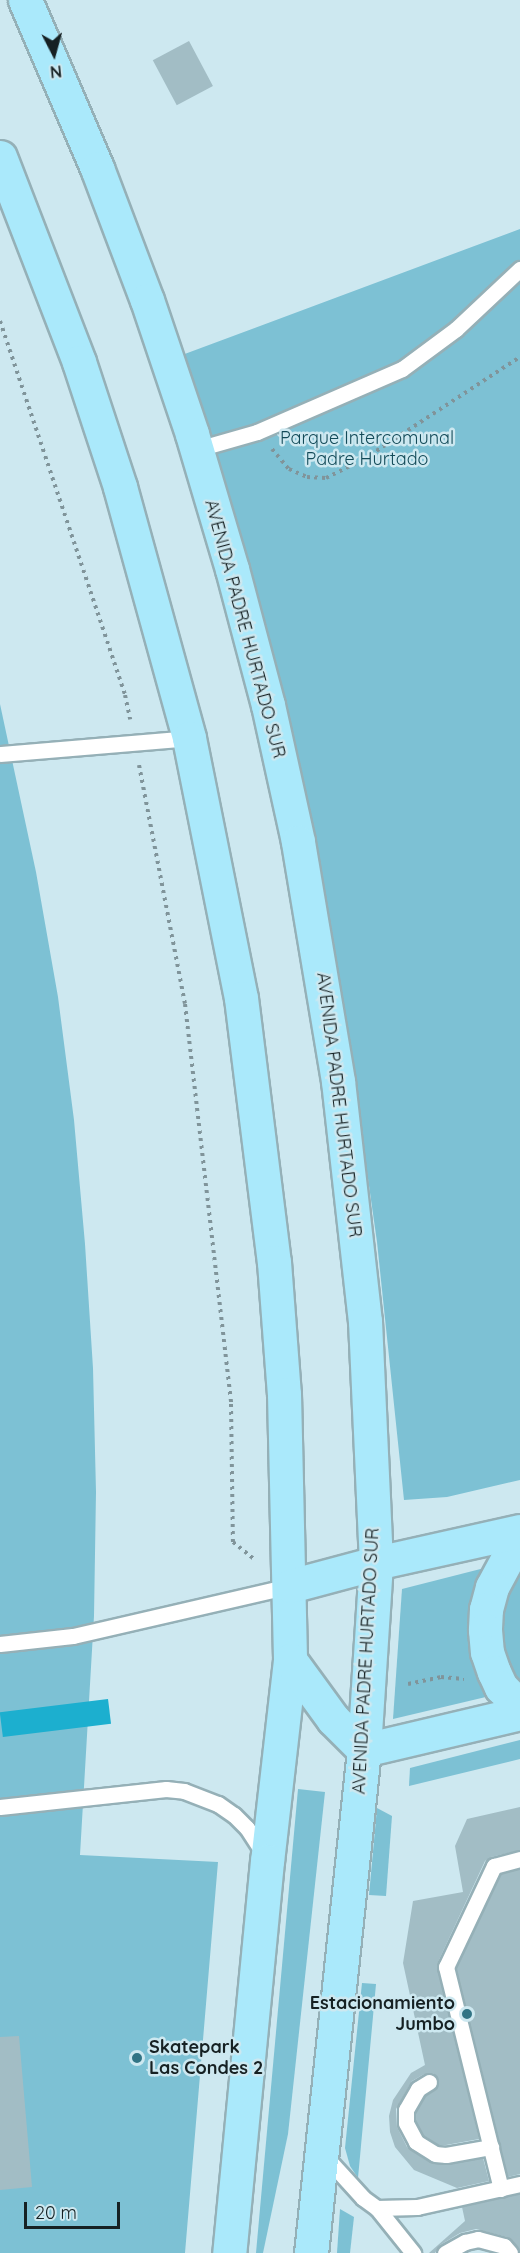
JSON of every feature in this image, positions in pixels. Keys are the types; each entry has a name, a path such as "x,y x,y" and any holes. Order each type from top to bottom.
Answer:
{"main road":[{"name":"AVENIDA PADRE HURTADO SUR","path":"25,0 97,168 147,300 192,434 232,569 268,705 298,842 320,962 338,1081 365,1322 376,1563 364,1750 311,2253"},
{"path":"0,157 71,340 112,464 156,612 189,738 241,998 260,1130 274,1262 284,1394 290,1660 267,1861 229,2253"},
{"path":"290,1586 376,1563 520,1533"},
{"path":"520,1533 492,1587 486,1609 485,1630 487,1652 494,1672 501,1687 520,1706"},
{"path":"290,1660 333,1719 364,1750 520,1713"}],"lane":[{"path":"192,434 208,446 257,432 402,369 456,329 520,269"},
{"path":"0,754 189,738"},
{"path":"0,1644 73,1636 290,1586"},
{"path":"0,1807 166,1789 184,1791 218,1804 234,1815 248,1828 267,1861"},
{"path":"501,2189 446,1967 494,1866 520,1859"},
{"path":"429,2082 418,2089 406,2110 406,2123 416,2142 435,2154 446,2155 491,2147"},
{"path":"321,2152 363,2199 377,2208 413,2253"},
{"path":"377,2208 417,2207 520,2184"},
{"path":"445,2253 465,2242 478,2239 504,2246 510,2253"}],"path":[{"path":"257,432 289,469 307,477 326,478 364,459 520,357"},
{"path":"199,1128 231,1404 233,1542 290,1586"}],"green space":[{"name":"Parque Intercomunal Padre Hurtado","path":"520,229 520,1480 447,1497 404,1500 377,1242 352,1066 311,821 182,355"},
{"path":"0,704 36,872 58,997 74,1120 85,1244 93,1368 96,1492 94,1616 80,1855 218,1862 185,2253 0,2253"},
{"path":"520,1559 520,1689 393,1719 402,1589"},
{"path":"520,1740 520,1759 409,1786 410,1768"},
{"path":"298,1789 325,1792 288,2134 263,2253 256,2253"},
{"path":"377,1808 392,1816 386,1896 369,1895"},
{"path":"362,1983 376,1984 358,2178 350,2166 345,2148"},
{"path":"340,2209 354,2217 350,2253 337,2253"}],"shaded area":[{"path":"108,1699 111,1724 3,1737 0,1712"}],"building":[{"path":"189,41 213,86 177,105 153,60"},
{"path":"520,1807 520,1850 491,1857 485,1861 437,1964 479,2139 438,2145 423,2135 416,2121 416,2113 425,2096 438,2086 437,2077 433,2073 424,2074 412,2081 396,2109 397,2127 407,2147 430,2162 447,2165 483,2158 489,2181 457,2188 414,2170 395,2147 390,2132 389,2116 393,2100 411,2073 425,2065 403,1963 413,1901 463,1892 455,1846 467,1819"},
{"path":"520,1869 520,2174 508,2177 456,1968 501,1874"},
{"path":"19,2036 32,2187 0,2190 0,2037"},
{"path":"520,2194 520,2253 507,2237 476,2229 460,2233 440,2245 435,2253 429,2253 465,2221 462,2207"}],"place":[{"name":"Estacionamiento Jumbo","path":"467,2014"},
{"name":"Skatepark Las Condes 2","path":"137,2058"}]}
